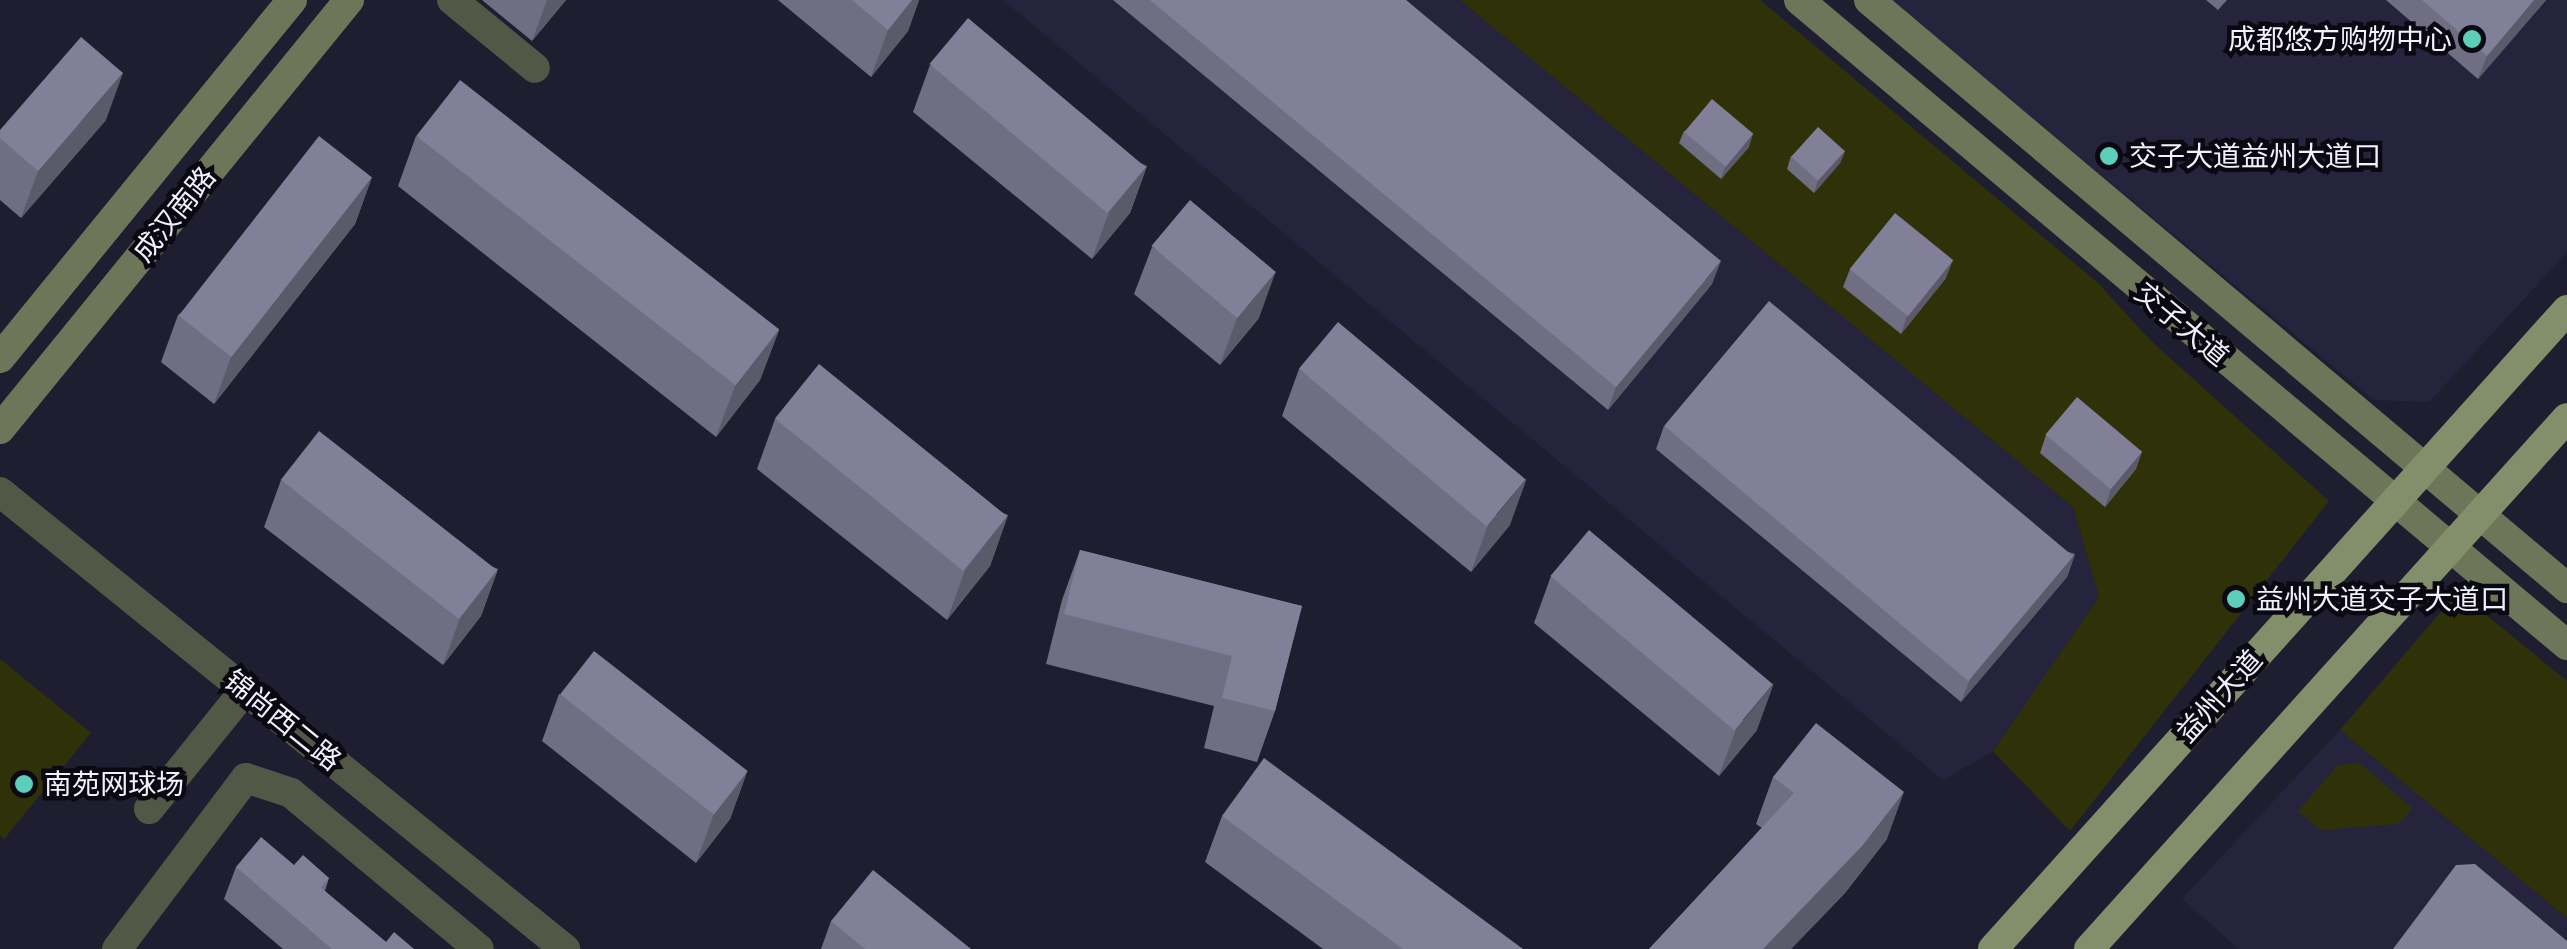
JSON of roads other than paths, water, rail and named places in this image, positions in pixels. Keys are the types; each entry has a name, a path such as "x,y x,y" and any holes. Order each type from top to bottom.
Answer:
{"main road":[{"name":"成汉南路","path":"0,358 292,0"},
{"name":"成汉南路","path":"0,429 349,0"},
{"name":"交子大道","path":"1799,0 2449,551 2567,645"},
{"name":"交子大道","path":"1869,0 2567,588"},
{"name":"益州大道","path":"1993,949 2567,310"},
{"path":"2089,949 2567,418"}],"street":[{"path":"452,0 535,68"},
{"name":"锦尚西二路","path":"0,492 565,949"},
{"path":"149,810 245,690"},
{"path":"117,949 246,778 291,793 479,949"}],"place":[{"name":"成都悠方购物中心","path":"2472,39"},
{"name":"交子大道益州大道口","path":"2109,156"},
{"name":"益州大道交子大道口","path":"2236,599"},
{"name":"南苑网球场","path":"24,784"}]}
